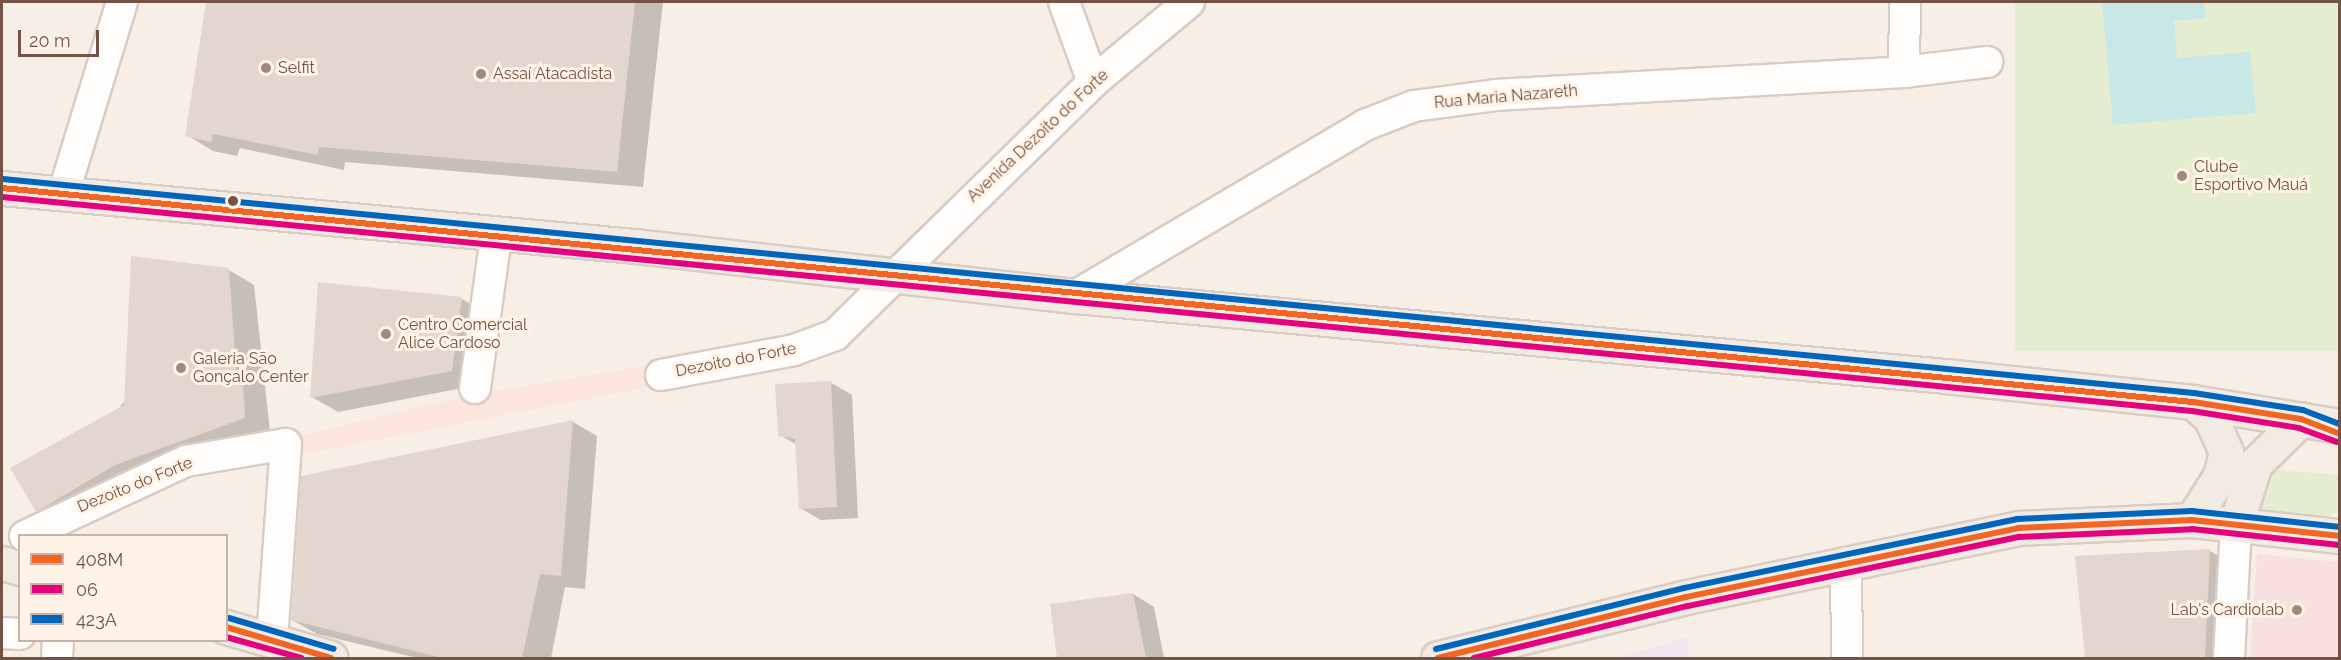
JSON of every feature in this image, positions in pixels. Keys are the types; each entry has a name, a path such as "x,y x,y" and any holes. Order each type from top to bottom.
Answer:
{"main road":[{"path":"2,188 891,275 1075,296 2193,402 2327,426"},
{"path":"2192,520 2216,485 2226,452 2211,418 2193,402"},
{"path":"2236,524 2255,464 2327,426"},
{"path":"1438,658 1846,563 2018,528 2192,520 2339,535"},
{"path":"2,563 18,567"},
{"path":"228,628 332,658"}],"street":[{"path":"63,195 122,2"},
{"path":"1064,2 1093,82"},
{"name":"Avenida Dezoito do Forte","path":"891,275 1093,82 1189,2"},
{"path":"1904,72 1905,2"},
{"name":"Rua Maria Nazareth","path":"1075,296 1365,125 1414,106 1496,95 1904,72 1987,62"},
{"path":"475,388 496,237"},
{"name":"Dezoito do Forte","path":"661,375 794,350 835,335 891,275"},
{"name":"Dezoito do Forte","path":"29,534 186,462 286,444 272,640"},
{"path":"2229,658 2236,524"},
{"path":"2,549 18,539"},
{"path":"1846,563 1847,658"},
{"path":"2,633 18,634"},
{"path":"57,658 58,642"}],"shaded area":[{"path":"650,365 655,386 294,456 290,438 470,395"},
{"name":"Lab's Cardiolab","path":"2257,554 2339,562 2339,658 2250,658"},
{"path":"1689,637 1688,658 1618,658"}],"green space":[{"name":"Clube Esportivo Mauá","path":"2015,2 2339,2 2339,351 2015,351"},
{"path":"2278,470 2339,475 2339,512 2312,522 2256,510 2257,478"}],"water":[{"path":"2102,2 2204,2 2205,18 2174,21 2177,58 2250,52 2256,113 2113,125"}],"building":[{"name":"Assaí Atacadista","path":"206,2 635,2 617,172 319,147 318,155 213,134 211,142 185,136"},
{"name":"Galeria São Gonçalo Center","path":"131,256 229,268 237,382 243,383 245,418 115,465 36,512 10,468 124,405"},
{"name":"Centro Comercial Alice Cardoso","path":"318,282 462,297 452,371 310,398"},
{"path":"831,381 837,507 799,509 795,439 778,436 775,384"},
{"path":"573,420 561,576 540,574 522,658 442,658 291,620 301,476"},
{"path":"2210,549 2205,658 2085,658 2075,556"},
{"path":"1133,593 1146,658 1057,658 1050,604"}],"transit line":[{"name":"423A","path":"3,179 2194,393 2303,410 2340,424"},
{"name":"408M","path":"2,188 2193,402 2301,419 2340,434"},
{"name":"06","path":"2,197 2192,411 2299,428 2337,442"},
{"name":"423A","path":"1436,649 1684,588 2017,519 2192,511 2340,527"},
{"name":"408M","path":"1438,658 1686,597 2018,528 2192,520 2340,536"},
{"name":"06","path":"1474,658 1688,606 2019,537 2192,529 2339,545"},
{"name":"423A","path":"229,618 334,649"},
{"name":"408M","path":"228,628 331,658"},
{"name":"06","path":"228,638 301,658"}],"place":[{"name":"Selfit","path":"266,68"},
{"name":"Assaí Atacadista","path":"481,74"},
{"name":"Clube Esportivo Mauá","path":"2182,176"},
{"name":"Centro Comercial Alice Cardoso","path":"386,334"},
{"name":"Galeria São Gonçalo Center","path":"181,368"},
{"name":"Lab's Cardiolab","path":"2297,610"}]}
